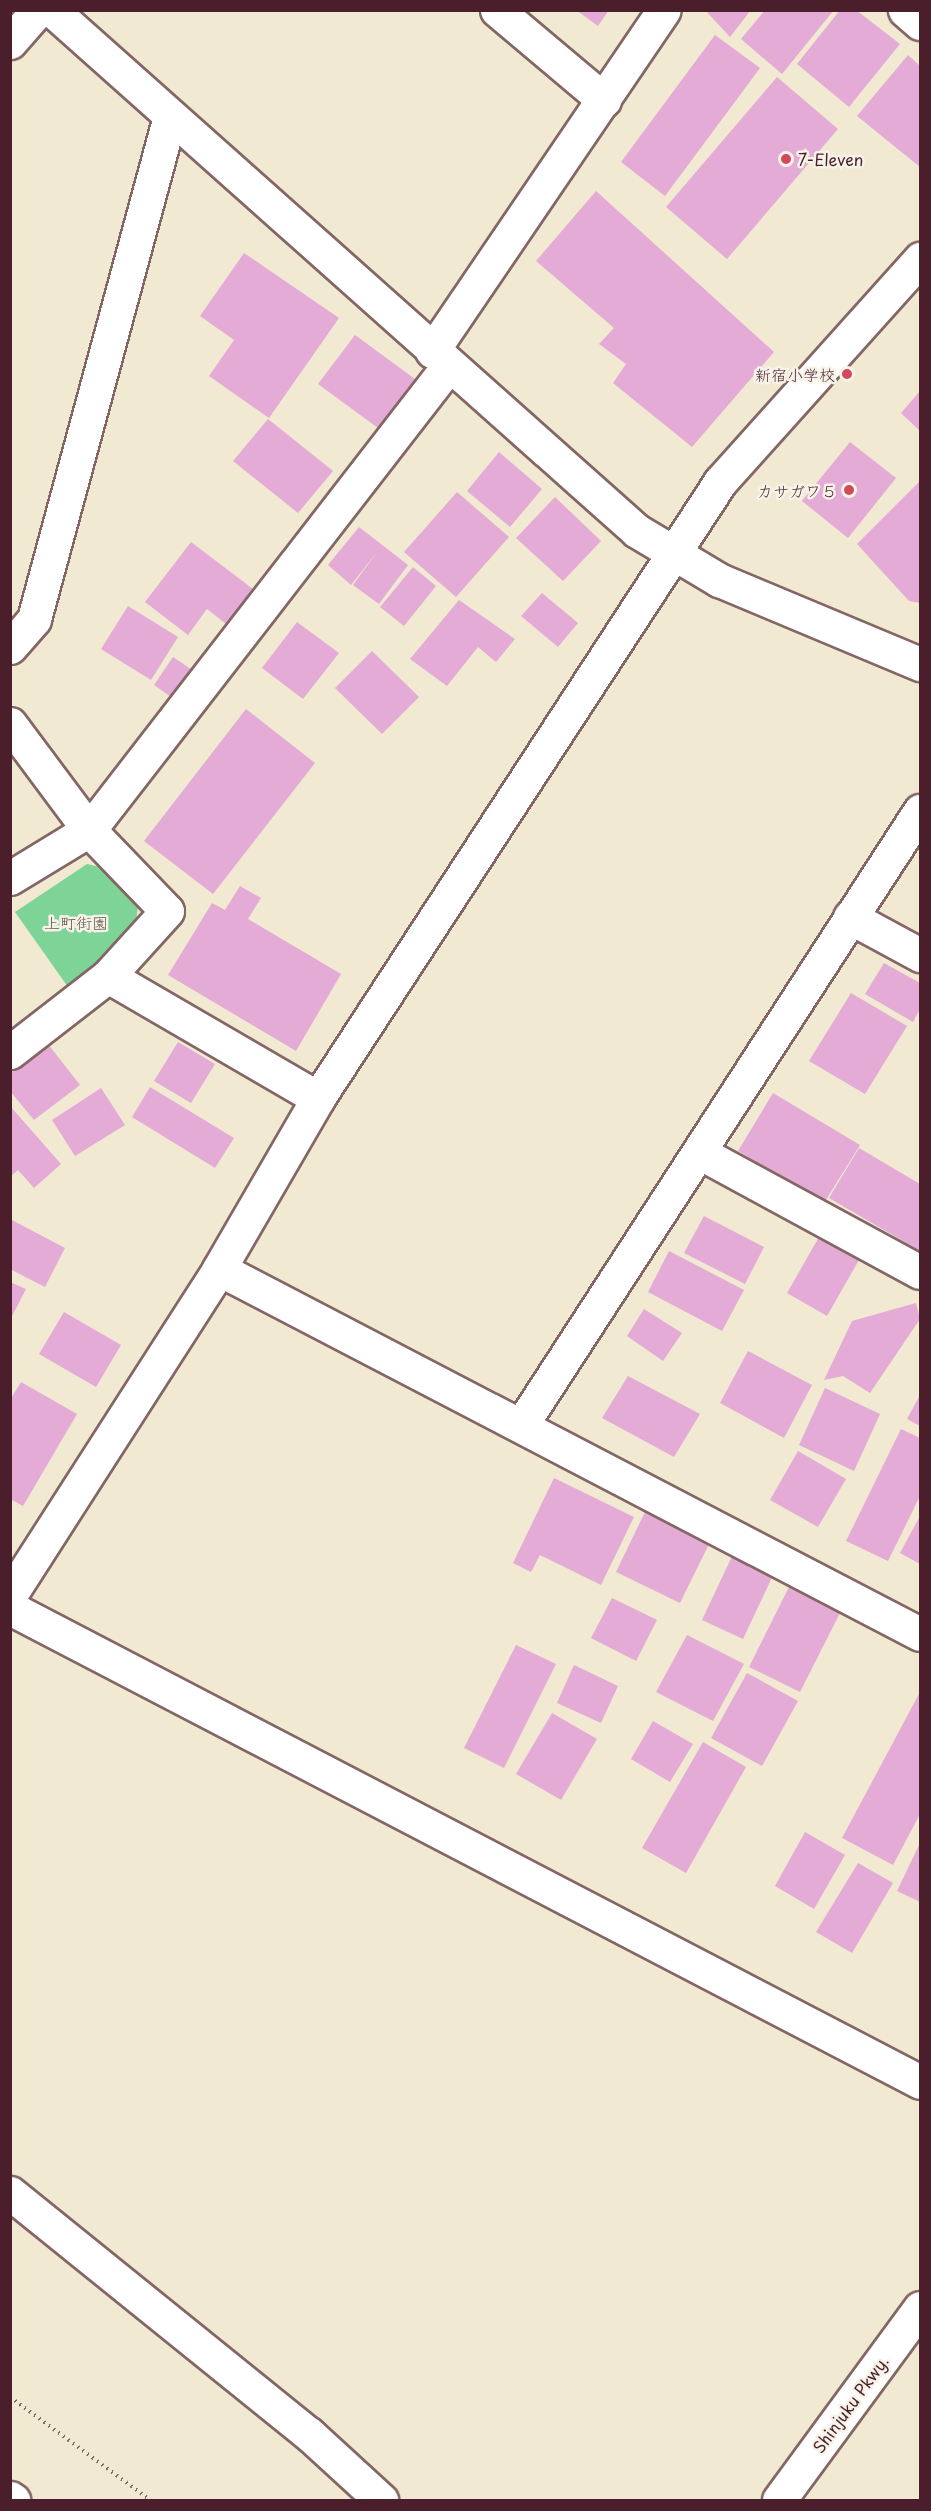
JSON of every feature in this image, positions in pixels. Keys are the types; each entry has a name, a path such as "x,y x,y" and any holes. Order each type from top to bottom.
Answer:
{"street":[{"path":"10,42 38,10"},
{"path":"52,10 440,358 637,531 673,555 719,580 921,664"},
{"path":"497,10 604,100"},
{"path":"10,878 89,830 440,358 664,10"},
{"path":"905,10 921,23"},
{"path":"10,647 34,619 170,116"},
{"path":"10,1595 219,1269 318,1098 720,482 921,259"},
{"path":"10,724 89,830 167,911 108,976 10,1052"},
{"path":"522,1424 921,811"},
{"path":"850,917 921,955"},
{"path":"108,976 318,1098"},
{"path":"699,1152 921,1272"},
{"path":"219,1269 522,1424 921,1634"},
{"path":"10,1608 921,2082"},
{"path":"10,2193 309,2434 381,2500"},
{"name":"Shinjuku Pkwy.","path":"778,2500 921,2308"}],"path":[{"path":"10,2397 150,2500"}],"green space":[{"name":"上町街園","path":"87,864 117,871 139,900 135,928 68,987 15,912"}],"building":[{"path":"576,10 609,10 598,26"},
{"path":"705,10 751,10 730,37"},
{"path":"765,10 834,10 782,74 741,39"},
{"path":"840,10 856,10 900,44 849,107 797,64"},
{"path":"715,35 760,68 665,196 621,162"},
{"path":"908,55 920,66 920,167 857,116"},
{"path":"777,77 838,129 727,259 666,207"},
{"path":"596,191 774,352 692,447 613,383 626,364 599,344 614,328 536,261"},
{"path":"244,253 339,318 269,418 209,376 234,340 200,316"},
{"path":"355,335 415,379 378,428 318,384"},
{"path":"920,391 920,431 901,413"},
{"path":"268,419 333,471 298,513 233,461"},
{"name":"カサガワ５","path":"850,442 896,478 848,538 802,501"},
{"path":"499,452 542,489 510,527 467,491"},
{"path":"920,481 920,603 909,601 857,544"},
{"path":"457,492 509,537 456,597 404,552"},
{"path":"555,497 601,541 563,581 516,538"},
{"path":"359,527 408,565 379,604 353,585 377,552 351,585 328,565"},
{"path":"191,542 253,589 226,624 207,609 188,635 145,602"},
{"path":"413,567 436,586 404,626 380,607"},
{"path":"542,593 578,623 558,647 521,616"},
{"path":"459,600 515,639 496,662 478,647 447,686 410,659"},
{"path":"128,606 178,637 151,680 101,649"},
{"path":"297,622 339,653 303,699 262,668"},
{"path":"372,651 419,697 382,734 335,688"},
{"path":"173,657 204,678 184,706 154,685"},
{"path":"246,709 315,763 213,894 144,841"},
{"path":"240,886 261,898 248,919 341,974 296,1051 168,975 212,903 225,910"},
{"path":"884,963 920,983 920,1009 913,1022 865,994"},
{"path":"851,993 907,1026 865,1094 809,1061"},
{"path":"178,1042 215,1064 191,1103 154,1081"},
{"path":"48,1044 80,1085 34,1120 10,1091 10,1073"},
{"path":"150,1087 234,1138 215,1168 132,1117"},
{"path":"101,1088 125,1125 75,1156 52,1120"},
{"path":"773,1093 860,1145 824,1203 738,1151"},
{"path":"10,1106 61,1164 34,1188 18,1170 10,1177"},
{"path":"859,1148 920,1184 920,1251 829,1198"},
{"path":"704,1216 764,1247 745,1284 684,1253"},
{"path":"10,1219 65,1248 45,1287 10,1269"},
{"path":"819,1237 859,1260 827,1316 787,1293"},
{"path":"669,1251 744,1290 722,1331 648,1292"},
{"path":"10,1282 26,1289 10,1320"},
{"path":"916,1303 920,1319 870,1393 843,1376 824,1380 852,1321"},
{"path":"644,1309 682,1333 663,1361 627,1336"},
{"path":"64,1312 121,1345 96,1387 39,1354"},
{"path":"748,1351 812,1385 784,1438 720,1403"},
{"path":"628,1376 700,1414 674,1457 602,1418"},
{"path":"21,1382 77,1414 23,1506 10,1499 10,1400"},
{"path":"825,1388 880,1414 854,1471 799,1445"},
{"path":"920,1395 920,1426 907,1419"},
{"path":"901,1429 920,1438 920,1496 888,1561 846,1541"},
{"path":"798,1451 846,1479 818,1527 770,1500"},
{"path":"554,1478 634,1517 601,1585 540,1555 531,1572 513,1563"},
{"path":"645,1512 709,1544 680,1603 616,1572"},
{"path":"920,1516 920,1564 900,1553"},
{"path":"734,1552 775,1571 743,1639 702,1620"},
{"path":"791,1583 842,1609 800,1692 749,1667"},
{"path":"612,1598 657,1620 636,1661 591,1638"},
{"path":"687,1635 744,1664 713,1721 656,1692"},
{"path":"516,1645 556,1664 504,1768 464,1748"},
{"path":"574,1665 618,1686 601,1723 557,1703"},
{"path":"747,1673 798,1701 762,1766 711,1738"},
{"path":"920,1692 920,1814 893,1865 842,1838"},
{"path":"552,1713 597,1739 561,1800 516,1774"},
{"path":"653,1721 693,1744 670,1782 631,1759"},
{"path":"703,1742 746,1767 686,1873 642,1848"},
{"path":"805,1832 845,1855 814,1909 775,1886"},
{"path":"920,1843 920,1902 897,1891"},
{"path":"858,1863 893,1883 852,1953 816,1932"}],"place":[{"name":"7-Eleven","path":"786,159"},
{"name":"新宿小学校","path":"847,374"},
{"name":"カサガワ５","path":"849,490"}]}
